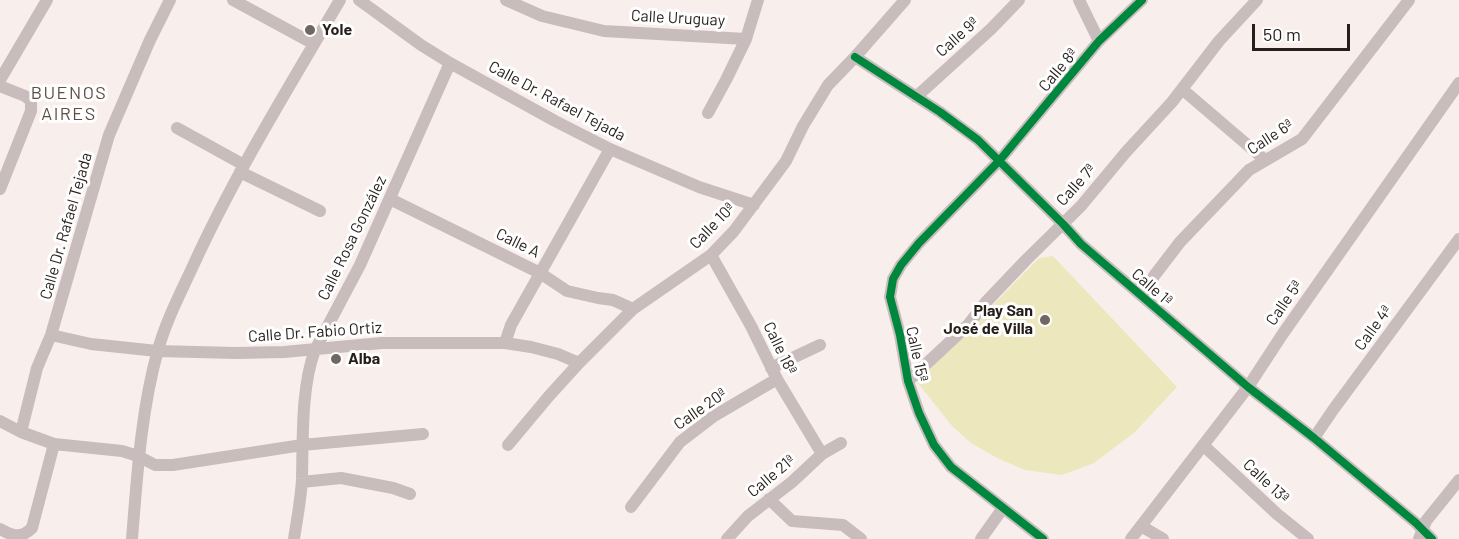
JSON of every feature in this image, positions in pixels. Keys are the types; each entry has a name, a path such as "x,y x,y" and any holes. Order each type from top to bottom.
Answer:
{"street":[{"path":"0,80 47,0"},
{"name":"Calle Dr. Rafael Tejada","path":"21,432 37,368 51,335 109,135 170,0"},
{"path":"233,0 314,45"},
{"path":"132,539 138,456 157,351 165,326 208,232 242,168 340,0"},
{"name":"Calle Dr. Rafael Tejada","path":"359,0 450,63 555,121 610,149 699,187 754,205"},
{"name":"Calle Uruguay","path":"506,0 542,16 604,31 746,39"},
{"path":"708,113 746,39 758,0"},
{"name":"Calle 10ª","path":"508,445 579,363 633,309 711,255 734,231 786,161 803,126 828,85 905,0"},
{"name":"Calle 9ª","path":"916,97 991,29 1019,0"},
{"path":"1079,0 1099,41"},
{"name":"Calle 8ª","path":"999,161 1099,41 1142,0"},
{"name":"Calle 7ª","path":"908,381 968,325 987,302 1081,206 1257,0"},
{"name":"Calle 6ª","path":"1144,298 1154,276 1180,242 1249,170 1302,139 1409,0"},
{"name":"Calle 1ª","path":"855,57 940,112 978,140 1081,244 1248,387 1314,438 1416,523 1421,534 1432,539"},
{"name":"Calle Rosa González","path":"294,539 302,482 302,445 310,363 360,265 450,63"},
{"name":"Calle 5ª","path":"1131,539 1248,387 1288,325 1459,83"},
{"path":"0,86 25,96 31,101 32,111 0,189"},
{"path":"1182,89 1265,160"},
{"path":"177,128 242,168 320,211"},
{"path":"505,343 511,325 610,149"},
{"name":"Calle 15ª","path":"999,161 919,243 901,265 893,279 890,297 900,335 908,381 919,413 934,445 951,467 1043,539"},
{"name":"Calle A","path":"390,199 540,273 567,291 613,300 633,309"},
{"name":"Calle 4ª","path":"1314,438 1459,239"},
{"name":"Calle 18ª","path":"711,255 751,326 774,374 822,453"},
{"name":"Calle Dr. Fabio Ortiz","path":"51,335 91,344 157,351 236,353 315,350 382,343 505,343 558,354 579,363"},
{"name":"Calle 20ª","path":"631,507 680,442 774,374 820,345"},
{"path":"0,421 21,432 54,444 122,451 155,465 173,465 302,445 423,434"},
{"name":"Calle 21ª","path":"727,539 748,516 792,482 822,453 841,443"},
{"path":"0,529 16,536 26,534 32,528 54,444"},
{"name":"Calle 13ª","path":"1203,445 1277,514 1308,539"},
{"path":"302,482 341,478 393,488 410,494"},
{"path":"1421,534 1426,521 1459,480"},
{"path":"770,500 792,522 843,525 861,539"},
{"path":"981,539 1003,508"},
{"path":"1141,526 1162,539"}],"shaded area":[{"name":"Play San José de Villa","path":"1053,256 1177,387 1135,432 1094,463 1062,475 1025,470 971,443 952,426 917,382 1039,258"}],"cycle path":[{"path":"1043,539 951,467 934,445 919,413 908,381 900,335 890,297 893,279 919,243 999,161 1099,41 1142,0"},
{"path":"855,57 940,112 978,140 1081,244 1248,387 1314,438 1432,539"}],"place":[{"name":"Yole","path":"310,30"},
{"name":"Play San José de Villa","path":"1045,320"},
{"name":"Alba","path":"336,359"}],"district":[{"name":"BUENOS AIRES","path":"69,103"}]}
